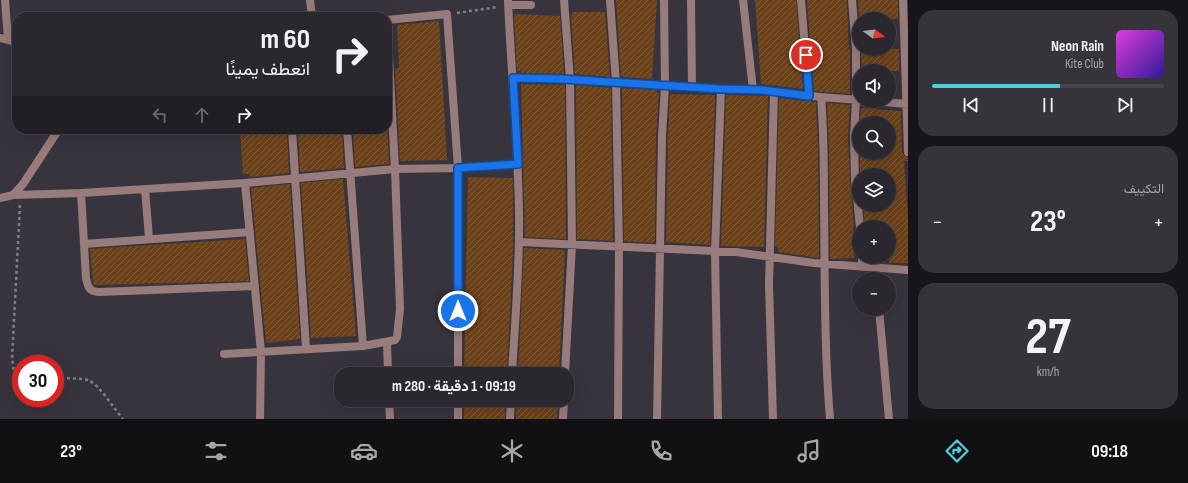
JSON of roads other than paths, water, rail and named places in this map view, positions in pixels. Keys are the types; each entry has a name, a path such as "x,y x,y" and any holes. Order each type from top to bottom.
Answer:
{"street":[{"path":"4,38 5,0"},
{"path":"310,0 311,12"},
{"path":"564,0 570,80 572,244 565,367"},
{"path":"610,0 616,83 619,247 618,419"},
{"path":"657,419 662,136 665,86 664,0"},
{"path":"691,0 692,87"},
{"path":"743,0 753,90"},
{"path":"801,0 809,96"},
{"path":"852,0 856,64"},
{"path":"903,0 908,152"},
{"path":"512,367 519,242 518,164 508,2 531,5"},
{"path":"392,20 448,14 458,168 458,367"},
{"path":"513,78 774,91 852,100"},
{"path":"718,419 715,251 721,89"},
{"path":"773,419 769,285 774,91"},
{"path":"821,97 824,132 825,344 830,419"},
{"path":"896,103 907,104"},
{"path":"856,108 854,137 855,179 859,220"},
{"path":"224,354 363,346 395,340 399,329 400,309 392,113"},
{"path":"16,195 57,134"},
{"path":"292,134 306,349"},
{"path":"347,134 363,346"},
{"path":"0,198 16,195 81,193 245,182 395,169 458,168 518,164"},
{"path":"245,182 261,352 260,419"},
{"path":"145,189 149,238"},
{"path":"81,193 86,278 89,289 92,291 99,292 255,286"},
{"path":"84,244 149,238 250,232"},
{"path":"519,242 736,252 825,264 908,270"},
{"path":"876,268 876,272"},
{"path":"880,316 889,419"},
{"path":"387,342 388,367"},
{"path":"389,407 390,419"},
{"path":"458,407 458,419"},
{"path":"510,419 511,407"},
{"path":"563,419 564,407"}]}
